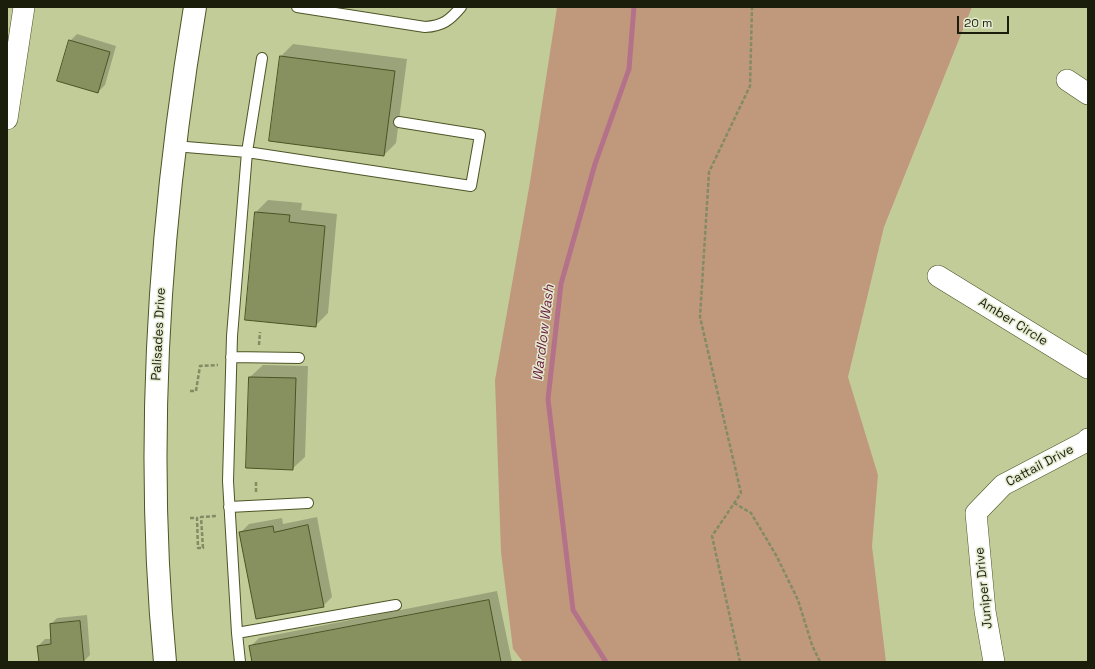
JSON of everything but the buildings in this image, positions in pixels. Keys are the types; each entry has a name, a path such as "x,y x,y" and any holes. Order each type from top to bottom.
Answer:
{"street":[{"path":"7,119 24,7"},
{"name":"Palisades Drive","path":"165,662 157,542 156,373 160,291 174,146 195,7"},
{"path":"1067,80 1088,94"},
{"name":"Amber Circle","path":"938,276 1088,368"},
{"name":"Cattail Drive","path":"976,513 1003,484 1085,442 1088,439"},
{"name":"Juniper Drive","path":"976,513 985,611 994,662"}],"lane":[{"path":"297,7 425,27 437,26 452,18 461,7"},
{"path":"240,662 228,481 232,356 247,152 262,58"},
{"path":"174,146 247,152 471,186 480,135 399,122"},
{"path":"232,356 299,358"},
{"path":"229,507 308,503"},
{"path":"237,633 396,605"}],"path":[{"path":"740,662 712,536 741,493 700,317 709,172 750,86 752,7"},
{"path":"190,391 196,391 200,366 207,365"},
{"path":"734,503 751,513 776,555 798,600 812,645 820,662"},
{"path":"190,518 197,518 198,548 203,548 201,517 207,517"}],"shaded area":[{"path":"557,7 972,7 884,227 848,377 878,475 872,546 886,662 523,662 513,649 501,552 495,380 530,182"}],"waterway":[{"name":"Wardlow Wash","path":"606,662 573,610 548,399 561,284 595,164 629,69 634,7"}]}
